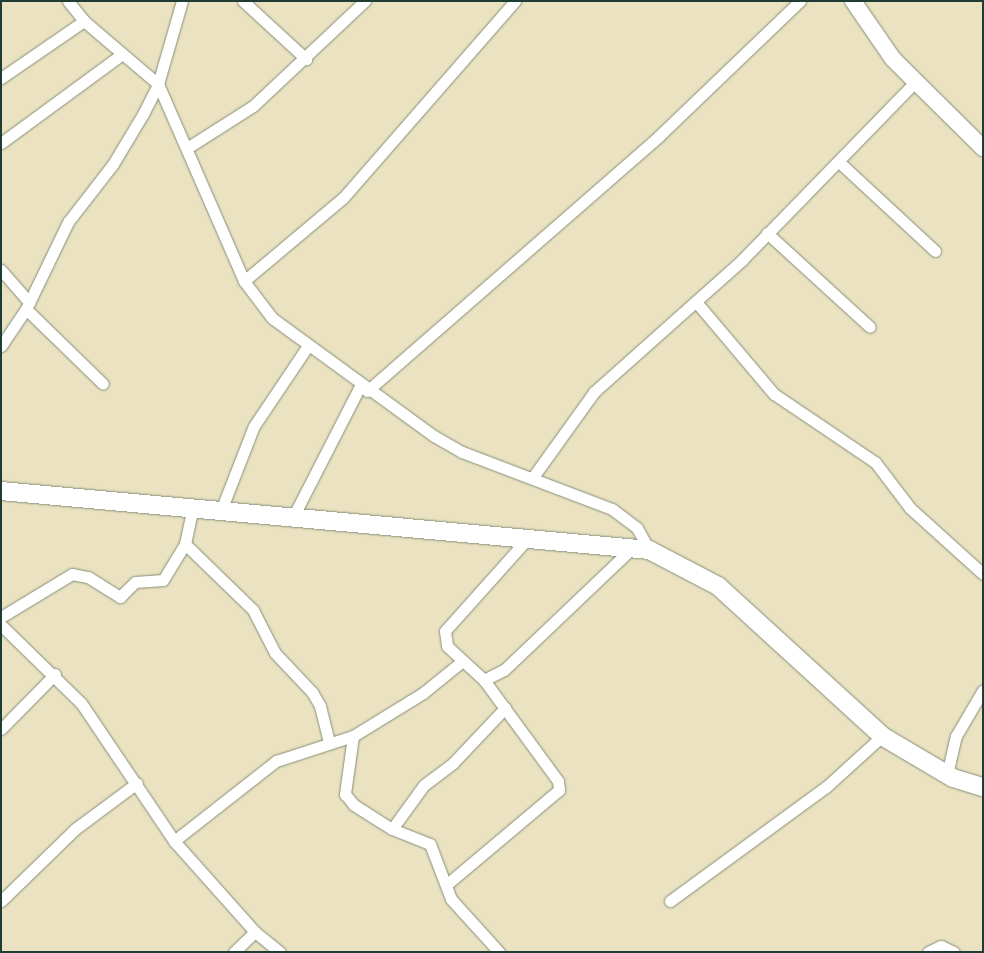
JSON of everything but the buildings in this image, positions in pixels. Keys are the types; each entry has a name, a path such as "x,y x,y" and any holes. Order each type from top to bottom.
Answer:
{"main road":[{"path":"1,490 192,511 529,537 641,549 718,586 882,736 945,771 983,787"},
{"path":"945,771 983,777"}],"street":[{"path":"68,1 84,22 158,84 244,281 272,318 307,347 364,389 462,452 533,477 612,509 637,528 641,549 504,670 484,680"},
{"path":"1,346 27,306 68,222 128,141 158,84 182,1"},
{"path":"243,1 306,59"},
{"path":"187,148 234,121 306,59 365,1"},
{"path":"244,281 343,198 515,1"},
{"path":"293,518 364,389 624,167 800,1"},
{"path":"853,1 874,36 915,82 983,148"},
{"path":"1,78 84,22"},
{"path":"1,143 122,54"},
{"path":"533,477 594,392 697,303 839,162 915,82"},
{"path":"839,162 935,251"},
{"path":"767,233 870,327"},
{"path":"1,270 27,306 103,384"},
{"path":"697,303 774,394 874,462 910,508 983,574"},
{"path":"220,513 254,426 307,347"},
{"path":"1,617 72,574 88,577 120,598 135,582 163,580 185,544 192,511"},
{"path":"446,885 559,790 505,708 484,680 460,663 447,646 445,631 529,537"},
{"path":"185,544 253,610 275,652 312,692 320,706 329,743"},
{"path":"1,625 55,674 81,703 137,783 174,841 255,932 280,952"},
{"path":"174,841 276,761 353,736 423,693 460,663"},
{"path":"1,729 55,674"},
{"path":"945,771 956,736 983,690"},
{"path":"392,829 424,785 453,763 505,708"},
{"path":"353,736 345,794 354,805 392,829 430,844 451,899 499,952"},
{"path":"670,901 826,787 882,736"},
{"path":"2,897 75,829 137,783"},
{"path":"234,952 255,932"},
{"path":"928,952 941,946 954,952"}]}
